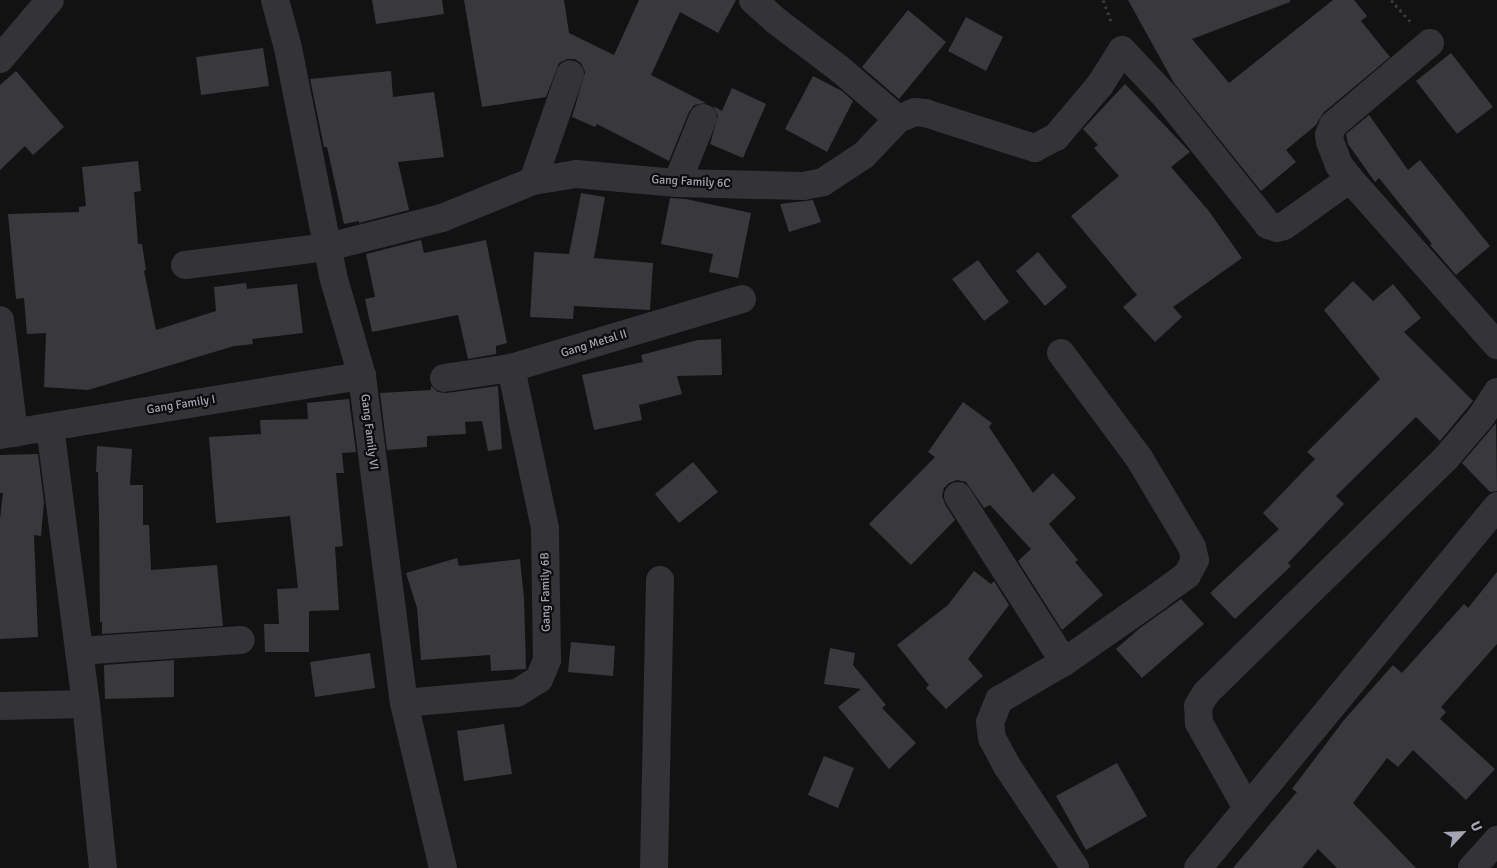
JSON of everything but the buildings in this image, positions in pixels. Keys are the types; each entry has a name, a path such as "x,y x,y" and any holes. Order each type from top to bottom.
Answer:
{"street":[{"path":"0,58 50,0"},
{"name":"Gang Family VI","path":"275,0 288,48 333,276 362,376 404,703 443,868"},
{"path":"753,0 841,70 898,119 914,112 925,113 1035,148 1056,137 1100,85 1122,50 1166,97 1268,225 1277,228 1284,226 1350,179"},
{"path":"1430,43 1333,125 1329,135 1330,142 1339,165 1350,179 1497,346"},
{"path":"533,181 570,74"},
{"path":"677,183 703,118"},
{"name":"Gang Family 6C","path":"185,264 328,247 442,218 533,181 576,174 677,183 803,186 823,182 864,155 898,119"},
{"name":"Gang Metal II","path":"444,378 510,368 742,299"},
{"path":"0,320 7,434"},
{"path":"1061,352 1139,458 1192,547 1195,560 1187,574 1064,662 999,700 990,722 992,738 1008,766 1075,868"},
{"name":"Gang Family 6B","path":"404,703 516,693 539,679 547,660 545,528 510,368"},
{"name":"Gang Family I","path":"7,434 362,376"},
{"path":"1247,808 1199,723 1198,706 1206,694 1446,458 1481,417 1497,392"},
{"path":"50,427 86,704 103,868"},
{"path":"958,496 1064,662"},
{"path":"1198,868 1497,506"},
{"path":"654,868 660,580"},
{"path":"79,651 241,640"},
{"path":"0,706 86,704"},
{"path":"1472,868 1497,840"}]}
